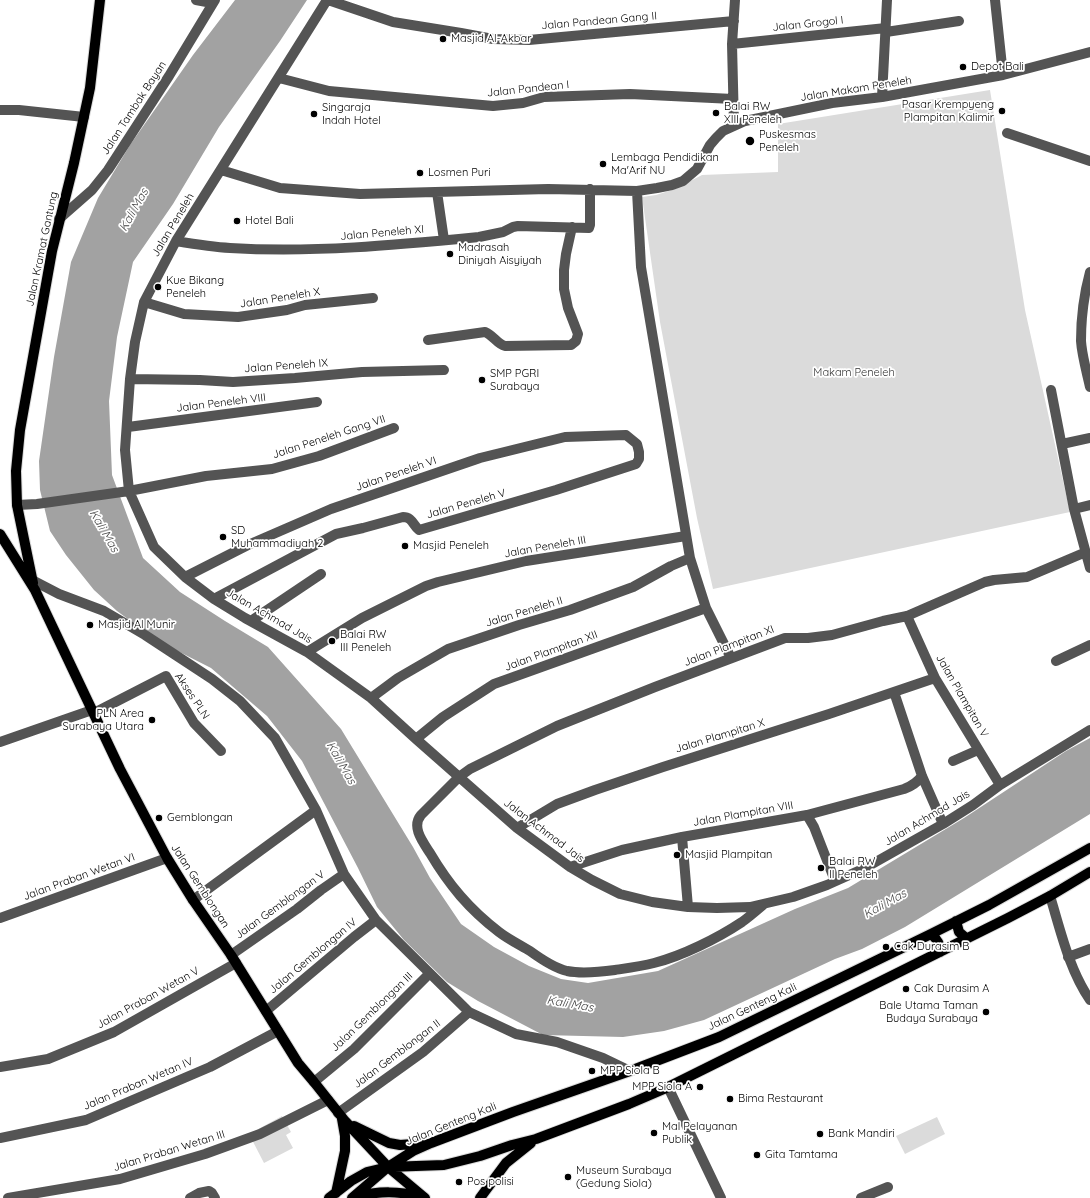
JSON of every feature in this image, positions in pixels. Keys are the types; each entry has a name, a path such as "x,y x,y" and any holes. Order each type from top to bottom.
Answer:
{"main road":[{"name":"Jalan Kramat Gantung","path":"35,590 17,505 16,471 20,430 52,251 74,163 90,88 100,0"},
{"path":"0,534 35,590"},
{"name":"Jalan Gemblongan","path":"35,590 120,769 167,858 193,900 233,959 298,1063 342,1118 388,1167 424,1197"},
{"name":"Jalan Genteng Kali","path":"388,1167 414,1151 431,1143 719,1037 831,984 989,905 1090,848"},
{"path":"332,1196 360,1175 367,1172 388,1167 444,1165 480,1156 536,1139 630,1104 668,1088 1050,896 1090,872"},
{"path":"956,921 959,932 966,938"},
{"path":"931,934 941,947 940,952"},
{"path":"342,1118 389,1143 400,1145 431,1143"},
{"path":"332,1196 345,1151 345,1136 342,1118"},
{"path":"480,1198 506,1163 519,1151 536,1139"},
{"path":"353,1198 388,1167"},
{"path":"353,1198 370,1192 401,1193 424,1197"}],"street":[{"path":"196,0 214,2"},
{"name":"Jalan Pandean Gang II","path":"327,0 393,22 493,39 529,40 734,21"},
{"name":"Jalan Peneleh","path":"124,492 125,450 128,427 130,379 135,342 144,302 176,241 327,0"},
{"path":"734,125 732,44 736,0"},
{"path":"882,97 887,0"},
{"path":"995,0 1003,75"},
{"name":"Jalan Tambak Bayan","path":"59,219 92,190 108,170 170,76 214,2"},
{"name":"Jalan Grogol I","path":"732,44 886,30 959,21"},
{"name":"Jalan Makam Peneleh","path":"221,170 280,188 360,194 548,189 637,191 672,185 683,181 697,169 710,144 723,131 746,120 832,103 882,97 1003,75 1090,52"},
{"name":"Jalan Pandean I","path":"279,78 329,91 493,106 523,103 544,97 630,94 733,99"},
{"path":"0,110 19,110 84,117"},
{"path":"1007,133 1090,162"},
{"name":"Jalan Peneleh XI","path":"176,241 229,248 285,250 332,249 479,237 503,232 518,226 589,228 590,189"},
{"path":"637,191 641,267 690,558 706,608 731,658"},
{"path":"438,192 444,240"},
{"path":"428,340 485,332 502,346 571,345 576,341 578,334 571,318 564,288 564,270 572,227"},
{"path":"1090,272 1086,286 1081,342 1090,388"},
{"name":"Jalan Peneleh X","path":"144,302 184,314 238,317 287,310 305,304 373,298"},
{"name":"Jalan Peneleh IX","path":"130,379 233,382 362,372 444,370"},
{"path":"1051,390 1074,508 1090,568"},
{"name":"Jalan Peneleh VIII","path":"128,427 317,402"},
{"name":"Jalan Peneleh Gang VII","path":"124,492 206,476 272,469 319,456 394,428"},
{"name":"Jalan Peneleh VI","path":"185,577 248,545 331,509 480,458 565,437 626,435"},
{"name":"Jalan Peneleh V","path":"214,599 336,534 403,517 407,517 411,520 419,530 556,490 636,464 639,459 637,444 626,435"},
{"path":"1062,444 1090,438"},
{"path":"17,505 37,504 124,492"},
{"name":"Jalan Achmad Jais","path":"124,492 154,547 185,577 214,599 307,652 371,698 517,828 570,868 620,894 652,902 688,907 717,908 750,906 793,897 835,881 864,868 943,824 973,806 1000,785 1090,730"},
{"path":"1074,508 1090,505"},
{"name":"Jalan Peneleh III","path":"307,652 362,618 426,586 438,582 526,561 686,536"},
{"name":"Jalan Plampitan XI","path":"766,903 742,922 711,939 687,951 655,963 608,971 567,971 549,963 500,933 475,913 462,899 444,875 421,839 417,826 419,819 459,777 470,769 557,726 785,638 808,638 832,635 907,616 985,582 1027,577 1086,552"},
{"name":"Jalan Peneleh II","path":"371,698 398,678 448,649 519,625 570,610 633,587 671,566 690,558"},
{"path":"251,621 321,574"},
{"path":"32,580 59,594 104,611 145,635 205,674 240,701 275,738 316,810 344,874 376,920 469,1012 516,1034 556,1042 603,1058 630,1071"},
{"name":"Jalan Plampitan XII","path":"416,739 443,717 494,684 706,608"},
{"name":"Jalan Plampitan V","path":"907,616 935,678 1000,785"},
{"path":"1056,661 1090,645"},
{"name":"Akses PLN","path":"93,711 166,676 194,723 221,751"},
{"name":"Jalan Plampitan X","path":"517,828 556,804 595,790 663,766 822,717 935,678"},
{"path":"894,692 922,776 943,824"},
{"path":"0,742 93,711"},
{"path":"953,762 978,750"},
{"name":"Jalan Plampitan VIII","path":"570,868 622,850 682,837 807,815 911,786 922,776"},
{"path":"193,900 316,810"},
{"name":"Jalan Plampitan VIII","path":"807,815 814,827 835,881"},
{"name":"Jalan Plampitan VIII","path":"682,837 688,907"},
{"name":"Jalan Praban Wetan VI","path":"0,918 167,858"},
{"name":"Jalan Gemblongan V","path":"233,959 321,890 344,874"},
{"path":"1050,896 1068,956 1077,978 1090,1000"},
{"name":"Jalan Gemblongan IV","path":"266,1011 376,920"},
{"path":"1068,956 1090,949"},
{"name":"Jalan Praban Wetan V","path":"0,1067 48,1060 114,1032 233,959"},
{"name":"Jalan Gemblongan III","path":"314,1082 354,1049 429,974"},
{"name":"Jalan Gemblongan II","path":"342,1118 423,1052 469,1012"},
{"name":"Jalan Praban Wetan IV","path":"0,1138 86,1120 210,1067 278,1030"},
{"path":"668,1088 721,1198"},
{"name":"Jalan Praban Wetan III","path":"8,1198 120,1179 205,1154 260,1134 328,1100"},
{"path":"861,1198 888,1187"},
{"path":"190,1198 207,1191 212,1192 215,1198"}],"green space":[{"name":"Makam Peneleh","path":"990,90 1025,310 1070,512 713,589 697,518 660,322 642,197 656,195 675,189 702,175 778,172 778,124"},
{"path":"282,1116 291,1132 286,1135 293,1148 264,1163 249,1134"},
{"path":"937,1117 945,1134 905,1154 896,1136"}],"water":[{"name":"Kali Mas","path":"235,0 307,0 219,127 173,204 133,262 117,337 109,401 112,475 143,558 180,592 268,647 341,729 413,847 430,878 461,924 494,947 529,966 561,979 588,983 658,971 795,909 848,888 964,818 1066,751 1090,738 1090,814 905,927 862,949 835,959 704,1020 664,1031 623,1037 543,1035 478,1001 447,982 404,940 377,907 302,761 267,716 211,668 156,640 117,611 94,590 66,555 50,531 40,490 39,461 54,357 71,262 98,198 130,145 193,55"}],"place":[{"name":"Masjid Al-Akbar","path":"443,39"},
{"name":"Depot Bali","path":"963,67"},
{"name":"Pasar Krempyeng Plampitan Kalimir","path":"1002,111"},
{"name":"Balai RW XIII Peneleh","path":"716,113"},
{"name":"Singaraja Indah Hotel","path":"314,114"},
{"name":"Puskesmas Peneleh","path":"750,141"},
{"name":"Lembaga Pendidikan Ma'Arif NU","path":"603,164"},
{"name":"Losmen Puri","path":"420,173"},
{"name":"Hotel Bali","path":"237,221"},
{"name":"Madrasah Diniyah Aisyiyah","path":"450,254"},
{"name":"Kue Bikang Peneleh","path":"158,287"},
{"name":"SMP PGRI Surabaya","path":"482,380"},
{"name":"SD Muhammadiyah 2","path":"223,537"},
{"name":"Masjid Peneleh","path":"405,546"},
{"name":"Masjid Al Munir","path":"90,625"},
{"name":"Balai RW III Peneleh","path":"332,641"},
{"name":"PLN Area Surabaya Utara","path":"152,720"},
{"name":"Gemblongan","path":"159,818"},
{"name":"Masjid Plampitan","path":"677,855"},
{"name":"Balai RW II Peneleh","path":"821,868"},
{"name":"Cak Durasim B","path":"886,947"},
{"name":"Cak Durasim A","path":"906,989"},
{"name":"Bale Utama Taman Budaya Surabaya","path":"986,1012"},
{"name":"MPP Siola B","path":"592,1071"},
{"name":"MPP Siola A","path":"700,1087"},
{"name":"Bima Restaurant","path":"730,1099"},
{"name":"Mal Pelayanan Publik","path":"654,1133"},
{"name":"Bank Mandiri","path":"820,1134"},
{"name":"Gita Tamtama","path":"757,1155"},
{"name":"Museum Surabaya (Gedung Siola)","path":"568,1177"},
{"name":"Pos polisi","path":"459,1182"}]}
